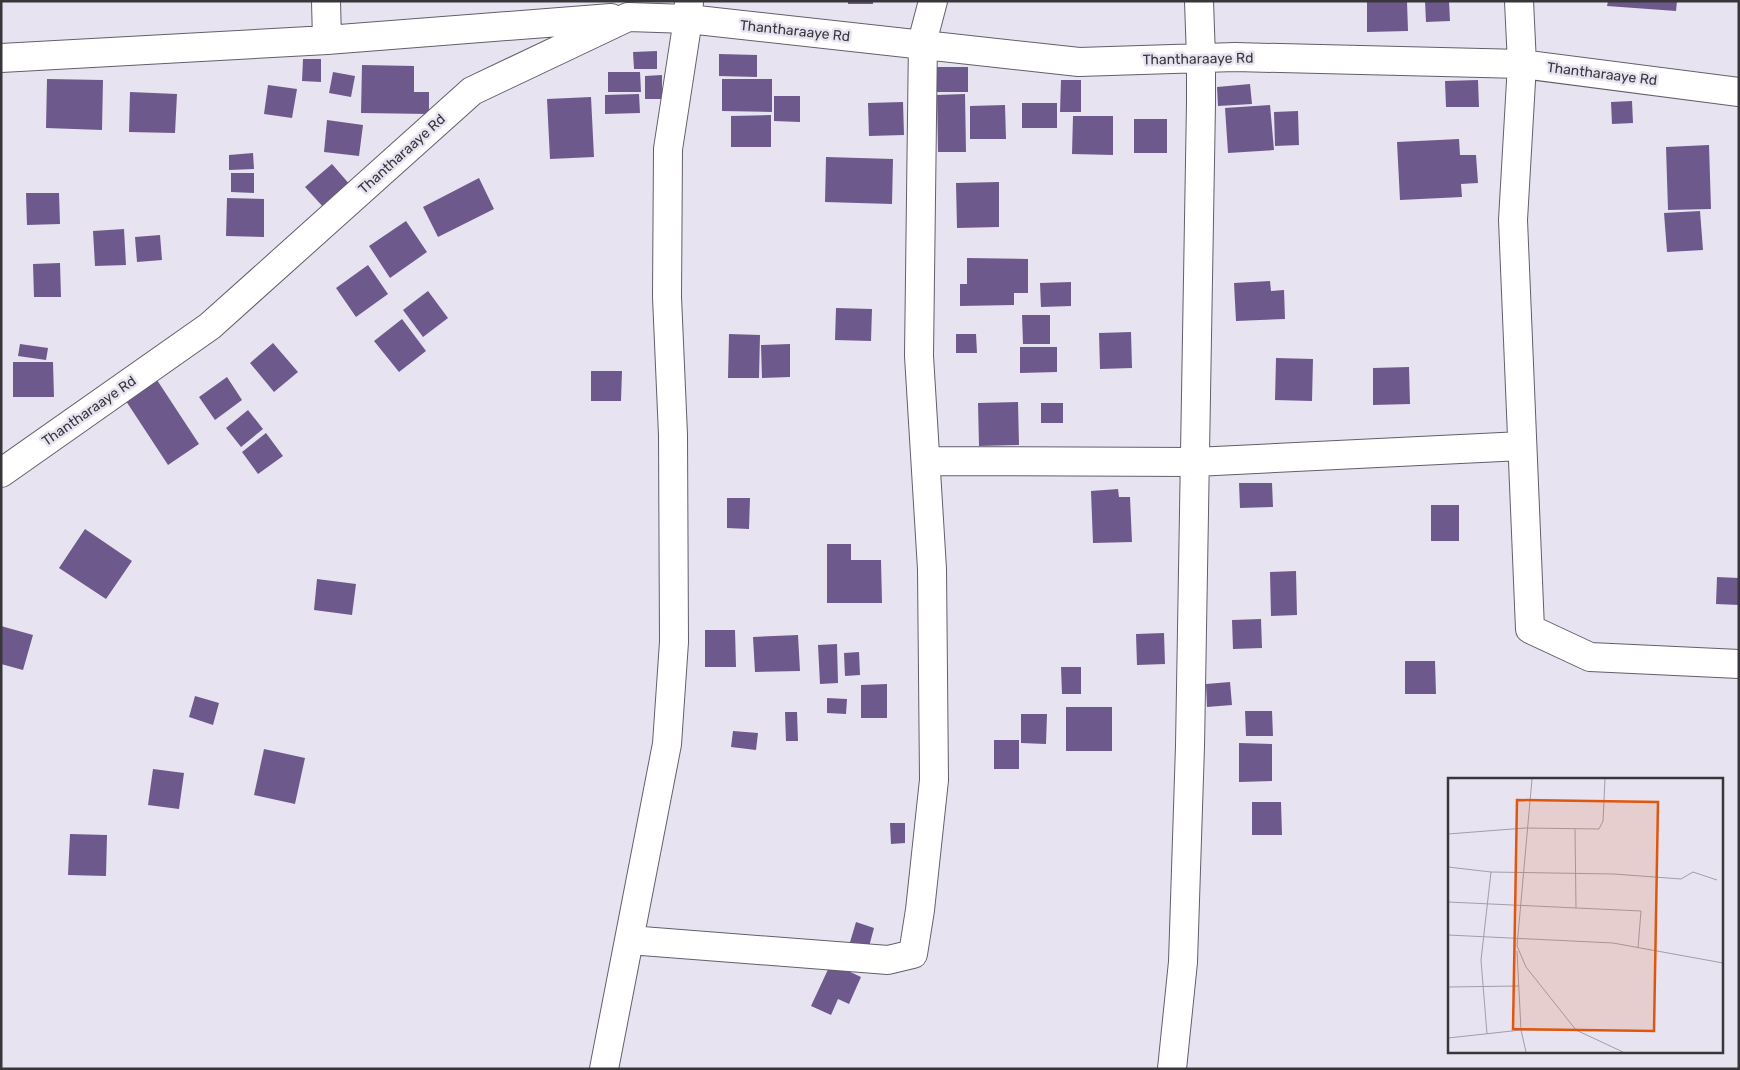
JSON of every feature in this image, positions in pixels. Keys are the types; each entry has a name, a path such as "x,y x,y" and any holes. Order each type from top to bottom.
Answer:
{"street":[{"path":"326,1 327,40"},
{"path":"629,940 888,960 913,954 920,910 934,780 932,569 920,356 923,39 934,1"},
{"path":"1172,1069 1183,962 1190,746 1202,58 1199,1"},
{"path":"1519,1 1522,64 1513,220 1530,629 1590,657 1739,664"},
{"path":"604,1069 667,744 674,642 673,435 667,297 668,149 689,10"},
{"name":"Thantharaaye Rd","path":"1,473 210,326 472,91 628,17 689,10 923,45 1079,62 1235,57 1522,64 1739,92"},
{"path":"1,58 327,40 628,17"},
{"path":"926,462 1195,462 1522,446"}],"building":[{"path":"848,1 873,1 873,4 848,4"},
{"path":"1367,1 1407,1 1408,31 1367,32"},
{"path":"1425,1 1449,1 1450,21 1426,22"},
{"path":"1608,1 1677,1 1676,11 1607,6"},
{"path":"657,51 657,69 634,69 633,52"},
{"path":"719,54 757,55 757,77 719,76"},
{"path":"303,59 321,59 321,82 302,81"},
{"path":"362,65 414,66 414,92 429,92 429,114 361,113"},
{"path":"934,67 968,67 968,92 934,92"},
{"path":"333,72 355,76 351,97 329,93"},
{"path":"608,72 640,72 641,92 608,92"},
{"path":"662,75 662,99 645,99 645,76"},
{"path":"47,79 103,80 102,130 46,128"},
{"path":"722,79 772,79 772,112 722,111"},
{"path":"1061,80 1081,80 1081,112 1060,112"},
{"path":"1478,80 1479,107 1446,107 1445,81"},
{"path":"1250,84 1252,104 1218,106 1217,87"},
{"path":"268,85 297,89 292,118 264,114"},
{"path":"130,92 177,94 175,133 129,132"},
{"path":"639,94 640,113 605,114 605,95"},
{"path":"965,94 966,152 938,152 937,95"},
{"path":"774,96 800,96 800,122 774,121"},
{"path":"591,97 594,157 550,159 547,99"},
{"path":"1632,101 1633,123 1612,124 1611,102"},
{"path":"903,102 904,135 869,136 868,103"},
{"path":"1022,103 1057,103 1057,128 1022,128"},
{"path":"1005,105 1006,139 970,139 970,106"},
{"path":"1270,105 1274,150 1228,153 1225,108"},
{"path":"1298,111 1299,145 1275,146 1274,112"},
{"path":"771,115 771,147 731,147 731,116"},
{"path":"1073,116 1113,116 1113,155 1072,154"},
{"path":"1134,119 1167,119 1167,153 1134,153"},
{"path":"327,120 363,125 359,156 324,152"},
{"path":"1459,139 1460,155 1476,155 1478,183 1461,184 1462,197 1400,200 1397,142"},
{"path":"1709,145 1711,209 1668,210 1666,147"},
{"path":"253,153 254,169 229,170 229,155"},
{"path":"826,157 893,159 892,204 825,202"},
{"path":"332,164 351,186 325,209 305,187"},
{"path":"231,173 254,173 254,193 231,192"},
{"path":"479,178 494,209 438,237 423,207"},
{"path":"999,182 999,227 957,228 956,183"},
{"path":"26,193 59,193 60,224 27,225"},
{"path":"227,198 264,199 264,237 226,236"},
{"path":"1700,211 1703,250 1667,252 1664,213"},
{"path":"406,221 427,252 390,278 369,246"},
{"path":"124,229 126,265 95,266 93,231"},
{"path":"160,235 162,260 137,262 135,237"},
{"path":"967,258 1028,259 1028,293 1014,293 1014,305 960,306 960,284 967,284"},
{"path":"60,263 61,297 34,297 33,264"},
{"path":"368,265 388,294 356,317 336,288"},
{"path":"1270,281 1271,291 1284,290 1285,319 1236,321 1234,283"},
{"path":"1071,282 1071,306 1041,307 1040,283"},
{"path":"428,291 448,318 423,337 403,310"},
{"path":"836,308 872,309 871,341 835,340"},
{"path":"1022,315 1050,315 1050,344 1023,344"},
{"path":"402,319 426,351 399,372 374,341"},
{"path":"1131,332 1132,368 1100,369 1099,333"},
{"path":"729,334 760,335 759,378 728,378"},
{"path":"956,334 976,334 977,353 956,353"},
{"path":"273,343 298,372 274,392 250,363"},
{"path":"20,344 48,348 46,360 18,356"},
{"path":"790,344 790,377 762,378 761,345"},
{"path":"1020,347 1057,347 1057,372 1020,373"},
{"path":"1276,358 1313,359 1312,401 1275,400"},
{"path":"13,362 53,362 54,397 13,397"},
{"path":"1409,367 1410,404 1373,405 1373,368"},
{"path":"591,371 622,371 621,401 591,401"},
{"path":"227,377 242,400 215,420 199,397"},
{"path":"157,380 199,444 168,465 126,401"},
{"path":"1018,402 1019,445 979,446 978,403"},
{"path":"1041,403 1063,403 1063,423 1041,423"},
{"path":"248,410 263,429 241,447 226,428"},
{"path":"266,433 283,456 258,474 242,452"},
{"path":"1239,483 1272,483 1273,507 1240,508"},
{"path":"1118,489 1119,497 1130,497 1132,542 1093,543 1091,491"},
{"path":"727,498 750,498 749,529 727,528"},
{"path":"1431,505 1459,505 1459,541 1431,541"},
{"path":"85,529 132,561 106,599 59,568"},
{"path":"827,544 851,544 851,560 881,560 882,603 827,603"},
{"path":"1296,571 1297,615 1271,616 1270,572"},
{"path":"1717,577 1739,578 1739,605 1716,604"},
{"path":"317,579 356,584 352,615 314,610"},
{"path":"1261,619 1262,648 1233,649 1232,620"},
{"path":"1,626 33,635 23,670 1,664"},
{"path":"705,630 735,630 736,667 705,667"},
{"path":"1164,633 1165,664 1137,665 1136,634"},
{"path":"798,635 800,671 755,672 753,637"},
{"path":"837,644 838,683 820,684 818,645"},
{"path":"859,652 860,675 845,676 844,653"},
{"path":"1405,661 1435,661 1436,694 1405,694"},
{"path":"1061,667 1081,667 1081,694 1062,694"},
{"path":"1230,682 1232,705 1207,707 1206,684"},
{"path":"887,684 887,718 861,718 861,685"},
{"path":"195,696 219,703 213,725 189,717"},
{"path":"827,698 847,699 846,714 827,713"},
{"path":"1066,707 1112,707 1112,751 1066,751"},
{"path":"1245,711 1272,711 1273,736 1246,736"},
{"path":"785,712 797,712 798,741 786,741"},
{"path":"1021,714 1047,714 1046,744 1021,743"},
{"path":"733,731 758,733 756,750 731,747"},
{"path":"994,740 1019,740 1019,769 994,769"},
{"path":"1239,743 1272,744 1272,781 1239,782"},
{"path":"264,749 305,758 295,804 254,795"},
{"path":"153,769 184,773 179,809 148,805"},
{"path":"1252,802 1281,802 1282,835 1252,835"},
{"path":"890,823 905,823 905,843 891,844"},
{"path":"70,834 107,835 106,876 68,875"},
{"path":"856,922 874,928 867,954 848,949"},
{"path":"831,963 861,977 849,1004 838,999 831,1015 811,1006"}]}
